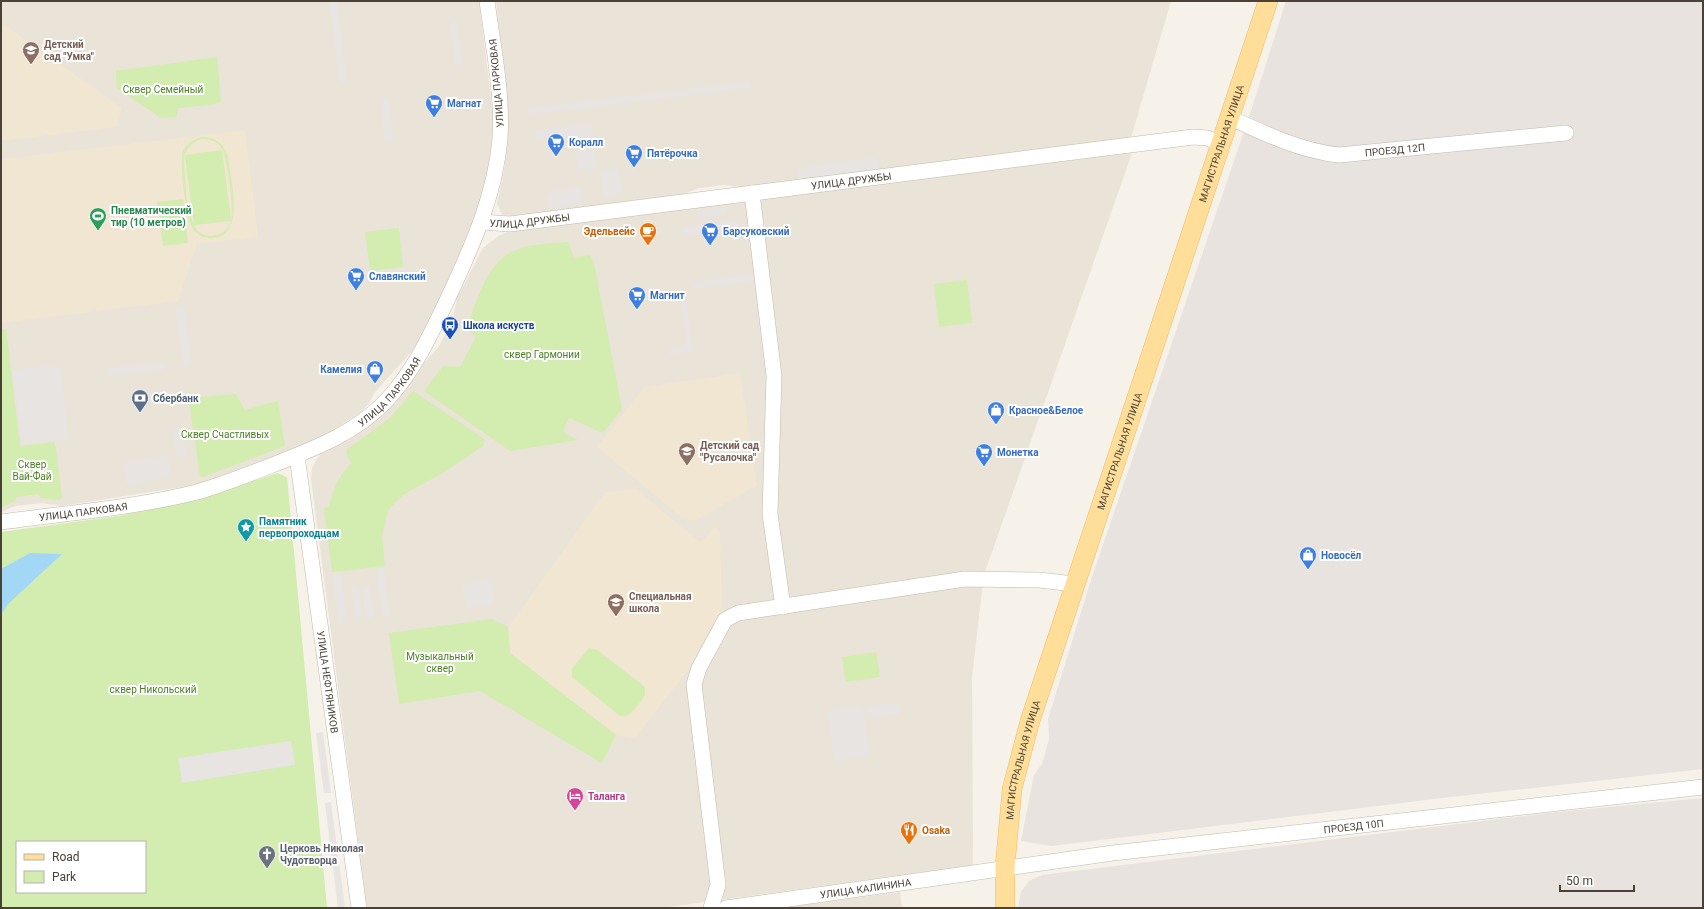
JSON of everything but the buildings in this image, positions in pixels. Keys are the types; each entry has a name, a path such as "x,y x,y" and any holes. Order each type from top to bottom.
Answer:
{"main road":[{"name":"МАГИСТРАЛЬНАЯ УЛИЦА","path":"1005,908 1005,867 1012,789 1020,755 1074,584 1268,1"}],"street":[{"name":"УЛИЦА ПАРКОВАЯ","path":"1,522 185,494 212,488 297,456 340,436 363,421 396,390 412,367 431,333 472,247 482,222 495,171 500,123 497,77 487,1"},
{"name":"ПРОЕЗД 12П","path":"1229,117 1262,132 1322,152 1339,155 1566,133"},
{"name":"УЛИЦА ДРУЖБЫ","path":"482,222 510,224 1194,137 1207,138 1220,143"},
{"path":"752,193 774,376 770,514 783,607"},
{"name":"УЛИЦА НЕФТЯНИКОВ","path":"297,456 359,908"},
{"path":"711,908 718,885 695,694 696,676 725,620 738,613 977,578 1039,580 1074,584"},
{"name":"ПРОЕЗД 10П","path":"1005,867 1113,853 1703,787"},
{"name":"УЛИЦА КАЛИНИНА","path":"726,908 1005,867"}],"shaded area":[{"path":"1,1 479,1 493,114 492,138 488,168 480,202 454,269 419,341 412,351 375,392 368,405 359,414 328,433 303,445 208,481 182,487 62,506 42,503 15,506 1,512"},
{"path":"329,1 337,1 347,82 339,83"},
{"path":"496,1 1171,1 1131,138 742,187 724,185 699,188 683,194 509,217 502,214 497,204 505,165 508,121 507,97"},
{"path":"1286,1 1703,1 1703,769 1451,797 1051,846 1021,841 1034,775 1042,764 1049,739 1048,719 1091,580 1251,111"},
{"path":"457,21 462,65 455,65 450,22"},
{"name":"Детский сад \"Умка\"","path":"1,22 122,108 116,127 1,141"},
{"path":"750,81 751,88 528,115 527,108"},
{"path":"388,97 394,141 385,142 380,98"},
{"path":"591,123 597,168 578,170 573,135 534,140 533,131"},
{"path":"245,130 258,237 197,244 178,301 1,323 2,159"},
{"path":"1132,153 986,569 982,590 972,678 973,865 662,908 367,908 311,479 312,469 316,460 321,454 349,440 379,418 396,402 424,363 438,348 452,322 457,298 483,248 498,236 516,229"},
{"path":"877,157 878,169 798,179 797,168"},
{"path":"619,169 622,195 604,198 600,171"},
{"path":"581,187 583,205 548,209 547,197 551,191"},
{"path":"726,207 727,215 698,219 697,210"},
{"path":"739,220 740,229 683,236 682,227"},
{"path":"754,274 755,281 693,289 692,282"},
{"path":"682,291 683,297 657,300 656,295"},
{"path":"686,300 693,351 668,355 667,349 687,346 681,301"},
{"path":"184,305 192,365 183,366 175,307"},
{"path":"164,362 165,370 108,376 107,368"},
{"path":"60,364 69,439 22,445 12,370"},
{"name":"Детский сад \"Русалочка\"","path":"740,373 757,486 694,521 682,518 597,447 644,387"},
{"path":"181,427 186,456 177,458 172,429"},
{"path":"168,455 171,477 127,485 123,462"},
{"name":"Специальная школа","path":"636,489 700,542 715,528 720,532 722,607 689,669 635,738 616,735 510,653 508,627 605,492"},
{"path":"384,568 390,616 382,617 376,569"},
{"path":"341,574 347,621 338,622 332,575"},
{"path":"491,579 495,604 466,608 462,584"},
{"path":"370,585 374,618 366,619 362,586"},
{"path":"359,586 363,619 355,620 351,587"},
{"path":"900,702 901,714 869,718 867,706"},
{"path":"863,706 870,756 834,761 827,711"},
{"path":"323,732 331,793 324,793 316,733"},
{"path":"291,741 295,765 182,783 178,758"},
{"path":"1703,798 1703,908 1018,908 1021,892 1029,881 1042,875 1548,813"},
{"path":"331,802 345,908 338,908 325,803"},
{"path":"900,892 902,908 781,908"}],"green space":[{"name":"Сквер Семейный","path":"217,57 221,101 216,104 179,108 176,117 161,118 117,88 116,71"},
{"path":"202,137 211,138 219,142 224,148 228,157 233,191 233,216 230,227 224,234 214,238 208,238 197,234 190,224 183,178 183,151 194,140","holes":["202,139 215,142 221,147 224,152 230,183 232,206 231,221 225,230 216,235 206,235 198,230 192,221 187,196 184,162 185,154 191,144"]},
{"path":"222,150 231,221 194,225 185,155"},
{"path":"183,199 188,243 163,246 157,202"},
{"path":"399,228 403,267 370,271 365,232"},
{"name":"сквер Гармонии","path":"568,242 574,257 590,255 594,263 622,409 603,433 569,418 563,432 578,440 510,451 424,391 443,366 460,367 476,337 467,329 474,307 490,272 498,263 506,255 528,246"},
{"path":"967,280 972,323 939,327 934,284"},
{"name":"Сквер Вай-Фай","path":"6,329 20,446 55,442 62,498 60,500 40,498 39,494 16,497 16,501 1,507 1,330"},
{"path":"413,391 485,440 483,446 446,471 403,495 388,510 382,537 385,566 332,572 324,508 329,507 332,494 337,483 343,472 352,463 347,456 346,450 390,418"},
{"name":"Сквер Счастливых","path":"236,394 245,410 278,401 285,446 203,477 200,476 189,402 192,398"},
{"name":"сквер Никольский","path":"277,473 287,477 327,908 1,908 1,532 118,516 199,500"},
{"name":"Музыкальный сквер","path":"492,619 508,627 510,653 616,735 602,763 480,691 399,704 389,633"},
{"path":"589,648 597,650 645,687 645,695 634,710 628,715 620,716 572,677 572,669"},
{"path":"876,652 880,677 846,682 842,657"}],"water":[{"path":"30,553 62,554 8,604 1,615 1,569"}],"place":[{"name":"Детский сад \"Умка\"","path":"31,65"},
{"name":"Магнат","path":"434,118"},
{"name":"Коралл","path":"556,157"},
{"name":"Пятёрочка","path":"634,168"},
{"name":"Пневматический тир (10 метров)","path":"98,231"},
{"name":"Эдельвейс","path":"648,246"},
{"name":"Барсуковский","path":"710,246"},
{"name":"Славянский","path":"356,291"},
{"name":"Магнит","path":"637,310"},
{"name":"Школа искуств","path":"450,340"},
{"name":"Камелия","path":"375,384"},
{"name":"Сбербанк","path":"140,413"},
{"name":"Красное&Белое","path":"996,425"},
{"name":"Детский сад \"Русалочка\"","path":"687,466"},
{"name":"Монетка","path":"984,467"},
{"name":"Памятник первопроходцам","path":"246,542"},
{"name":"Новосёл","path":"1308,570"},
{"name":"Специальная школа","path":"616,617"},
{"name":"Таланга","path":"575,811"},
{"name":"Osaka","path":"909,845"},
{"name":"Церковь Николая Чудотворца","path":"267,869"}]}
